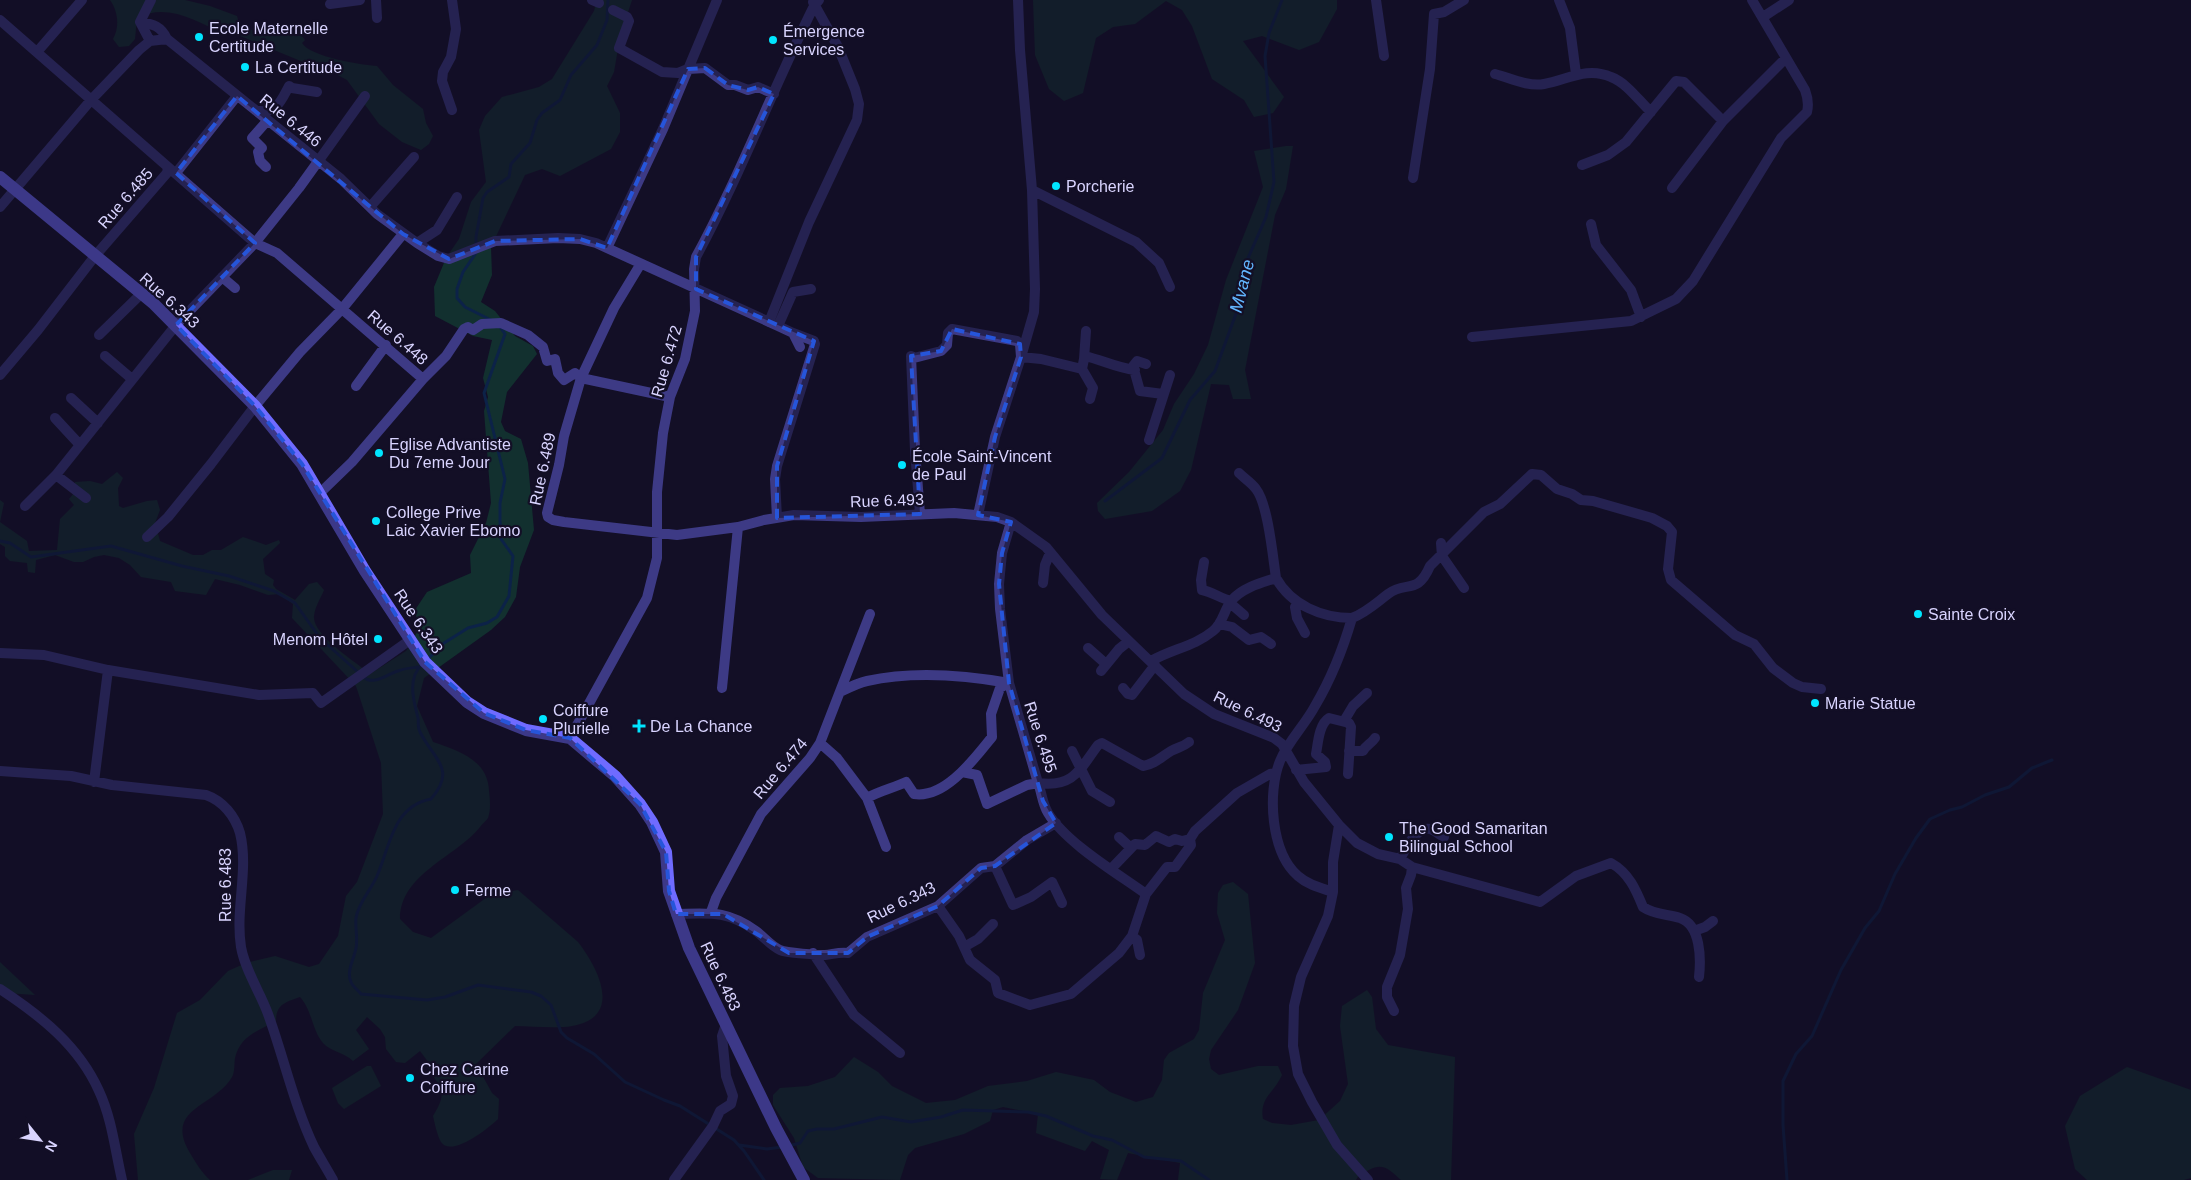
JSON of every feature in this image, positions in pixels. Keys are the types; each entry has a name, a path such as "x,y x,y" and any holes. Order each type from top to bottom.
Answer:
{"street":[{"path":"37,52 82,0"},
{"path":"140,22 151,0"},
{"path":"330,4 360,0"},
{"path":"376,0 377,18"},
{"path":"452,0 456,29 451,57 443,72 442,81 452,110"},
{"path":"607,248 663,129 717,0"},
{"path":"978,515 995,437 1022,357 1039,288 1020,50 1018,0"},
{"path":"1376,0 1384,56"},
{"path":"1413,178 1430,69 1434,14 1444,12 1464,0"},
{"path":"1559,0 1570,28 1576,74"},
{"path":"1472,337 1631,321 1676,299 1693,281 1781,138 1807,112 1808,99 1752,0"},
{"path":"1763,17 1789,0"},
{"path":"774,324 809,222 857,120 859,104 856,89 838,47 815,2"},
{"name":"Rue 6.472","path":"570,738 647,598 657,558 657,492 663,433 670,397 685,359 695,311 696,289 694,269 696,257 774,94 784,66 815,2"},
{"path":"613,10 627,17 629,21 619,48 662,72 678,73 688,69 705,68 728,85 735,85 748,90 758,87 774,94"},
{"name":"Rue 6.485","path":"0,20 172,170 167,173 95,256 38,330 0,374"},
{"path":"140,22 154,25 150,42"},
{"path":"140,22 150,42"},
{"name":"Rue 6.446","path":"154,25 163,31 167,39 318,161 403,234 438,256 449,259 495,241 572,239 596,244 814,341 815,344 777,466 775,478 777,518"},
{"path":"0,207 91,100 139,50 150,42 167,39"},
{"path":"1672,188 1724,121 1785,59"},
{"path":"1495,74 1536,84 1544,84 1576,74 1594,72 1611,76 1652,112"},
{"path":"1582,165 1617,150 1652,112 1676,81 1684,82 1724,121"},
{"path":"254,110 264,112 274,108 279,104 289,86 317,92"},
{"path":"172,170 237,96"},
{"path":"25,506 56,475 176,325 255,243 365,96"},
{"path":"266,167 258,156 258,152 262,148 252,138 270,123 274,108"},
{"path":"370,206 414,157"},
{"name":"Rue 6.448","path":"172,170 255,243 277,253 386,345 423,379 352,462 320,492"},
{"name":"Rue 6.343","path":"0,177 140,295 153,303 254,406 302,464 360,562 425,662 467,702 484,713 526,730 570,738 615,776 640,804 652,822 666,852 669,891 676,914 711,912 741,922 780,950 789,953 825,955 837,951 848,953 867,937 938,906 981,868 995,866 1028,840 1056,824"},
{"path":"1032,190 1136,242 1158,263 1170,287"},
{"path":"417,243 437,230 457,197"},
{"path":"1591,224 1596,245 1626,282 1635,298 1641,317"},
{"path":"147,537 168,517 205,472 254,406 300,352 342,308 403,234"},
{"path":"581,378 614,308 640,265"},
{"path":"222,277 235,288"},
{"path":"774,324 793,292 811,289"},
{"path":"99,335 140,295"},
{"path":"423,379 446,356 464,329 468,327 473,330 482,324 501,323 528,335 543,347 547,360 555,360 558,373 564,380 575,373 581,378 670,397"},
{"path":"920,514 915,450 912,356 914,358 941,351 947,345 948,333 952,330 1019,342 1022,357"},
{"path":"1086,331 1085,356 1082,369 1093,388 1090,398"},
{"path":"793,333 800,347"},
{"path":"356,386 386,345"},
{"path":"105,356 132,380"},
{"path":"1085,356 1104,361 1117,368 1136,370"},
{"path":"1022,357 1041,359 1082,369"},
{"path":"1146,364 1135,362 1133,366 1136,370 1140,391 1163,394"},
{"path":"1149,440 1170,375"},
{"name":"Rue 6.489","path":"581,378 564,436 560,465 547,513 548,517 564,522 658,533"},
{"path":"71,398 98,423"},
{"path":"55,418 80,445"},
{"path":"1238,473 1256,489 1260,496 1276,578 1282,589 1298,603 1340,618 1352,618 1365,613 1389,593 1410,588 1420,582 1426,576 1430,566 1484,512 1500,504 1532,474 1542,475 1557,489 1572,494 1581,500 1594,501 1652,518 1667,526 1672,532 1668,569 1672,580 1735,635 1754,644 1773,668 1793,683 1802,687 1821,689"},
{"path":"56,475 86,498"},
{"name":"Rue 6.493","path":"658,533 676,536 738,527 777,518 819,515 861,517 954,513 978,515 1011,522 1046,547 1102,615 1184,694 1214,714 1274,738 1282,744 1296,770 1339,825 1357,843 1378,854 1400,859 1412,867 1540,902 1576,876 1612,863 1634,885 1643,907 1663,916 1685,920 1694,931"},
{"name":"Rue 6.495","path":"1011,522 1002,553 999,584 1008,683 1038,783 1050,785 1059,783 1081,771 1098,745 1102,743 1143,766 1150,765 1189,742"},
{"path":"722,688 738,527"},
{"path":"1441,543 1442,556 1464,588"},
{"path":"1043,583 1045,566 1050,553"},
{"path":"1204,562 1201,580 1202,590 1210,591 1231,602 1244,615"},
{"path":"1123,688 1128,694 1132,695 1153,663 1162,655 1190,645 1215,629 1231,602 1253,586 1276,578"},
{"path":"1298,603 1295,607 1297,618 1305,633"},
{"path":"820,743 842,691 870,614"},
{"path":"1333,892 1307,883 1297,876 1282,854 1277,842 1273,819 1276,773 1286,750 1315,707 1334,669 1352,618"},
{"path":"1219,624 1232,627 1249,640 1262,637 1271,644"},
{"path":"0,654 44,655 108,670 258,695 312,693 321,703 410,640"},
{"path":"1088,648 1104,668 1128,641"},
{"path":"94,782 108,670"},
{"path":"842,691 866,681 932,676 972,676 1008,683"},
{"path":"867,798 880,791 906,782 914,794 926,795 940,788 962,772 992,737 992,712 1000,688 1008,683"},
{"path":"1344,721 1353,706 1367,694"},
{"path":"1296,770 1326,767 1325,762 1316,754 1322,728 1325,720 1329,718 1349,723 1351,727 1348,774"},
{"path":"1349,751 1363,751 1366,746 1372,743 1374,738"},
{"name":"Rue 6.474","path":"711,912 721,889 761,814 810,758 820,743 837,758 867,798 886,847"},
{"path":"1072,751 1092,791 1110,802"},
{"name":"Rue 6.483","path":"0,771 71,776 94,782 143,789 206,795 221,803 236,823 243,855 240,912 242,948 267,1012 300,1112 314,1146 333,1180"},
{"path":"962,772 977,775 988,804 1027,785 1038,783 1046,811 1056,824 1075,843 1146,894"},
{"path":"938,906 959,936 974,965 995,980 998,993 1030,1005 1071,994 1119,954 1132,936 1146,894 1167,867 1175,867 1185,855 1191,845 1190,840 1195,831 1237,793 1270,774 1276,773"},
{"path":"1339,825 1333,862 1333,892 1328,916 1301,977 1294,1006 1293,1046 1298,1074 1312,1102 1338,1145 1368,1180"},
{"path":"1400,859 1409,842 1421,831 1430,829 1444,837"},
{"path":"1111,869 1130,847 1135,844 1145,845 1156,836 1169,842 1175,839 1182,842 1190,840"},
{"path":"1119,837 1130,847"},
{"path":"995,866 1013,905 1031,897 1052,882 1062,903"},
{"path":"1394,1011 1387,997 1387,987 1400,955 1408,909 1406,888 1412,867"},
{"name":"Rue 6.483","path":"674,1180 714,1126 720,1111 732,1104 733,1096 726,1076 722,1036 726,1024 676,914"},
{"path":"1699,977 1700,960 1694,931 1705,927 1713,921"},
{"path":"964,948 978,939 993,924"},
{"path":"1132,936 1137,940 1140,956"},
{"path":"813,953 854,1015 900,1053"},
{"path":"0,989 52,1027 78,1055 89,1072 100,1092 122,1180"},
{"path":"726,1024 776,1128 804,1180"}],"highlighted area":[{"path":"705,68 728,85 748,90 758,87 774,94 696,257 694,279 696,289 814,341 777,466 777,518 920,514 911,356 941,351 952,329 1020,344 1021,357 995,437 978,515 1011,522 1002,553 999,584 1009,683 1043,801 1056,823 995,866 981,868 938,906 867,937 848,953 789,953 723,914 676,914 669,891 666,852 640,804 570,738 526,730 484,713 425,662 302,464 255,406 176,325 255,243 176,173 237,96 403,234 449,259 495,241 580,239 607,248 688,69"}],"green space":[{"path":"110,0 185,0 210,6 237,16 240,27 264,33 302,36 305,40 302,43 307,48 325,56 377,66 393,85 423,109 426,123 433,136 429,144 421,150 402,142 379,124 347,80 317,64 308,64 233,33 225,34 181,15 159,12 137,18 135,39 129,46 119,47 113,39 117,29 117,19 115,9"},
{"path":"597,0 632,0 620,37 614,72 607,86 620,113 620,132 611,149 560,176 542,169 525,175 491,247 492,275 481,302 495,311 515,336 533,346 537,354 507,392 501,422 505,431 521,439 528,463 534,530 520,567 516,597 505,617 491,630 424,678 417,706 433,742 462,753 478,764 487,780 490,808 488,818 470,838 431,867 409,890 402,903 400,919 413,932 431,938 490,895 518,890 578,942 593,965 602,990 602,1002 598,1013 588,1021 565,1027 515,1026 476,1064 492,1093 499,1099 498,1119 470,1140 453,1146 446,1146 441,1142 433,1116 442,1096 441,1091 427,1067 429,1063 420,1051 405,1063 396,1062 386,1049 385,1037 380,1029 367,1017 356,1030 369,1049 353,1061 323,1043 300,997 283,1004 276,1015 276,1021 245,1039 237,1051 232,1077 224,1087 187,1117 183,1126 183,1138 197,1164 210,1180 138,1180 134,1134 154,1088 177,1013 200,1000 228,971 246,963 275,956 309,967 319,964 338,936 346,896 357,882 383,814 381,763 356,686 292,618 293,604 279,594 268,595 215,579 206,595 175,591 171,582 141,577 130,565 119,558 104,555 83,562 74,562 55,555 36,560 35,573 28,572 27,563 10,561 5,556 5,547 0,544 0,522 27,541 29,551 57,550 60,519 74,505 69,499 74,493 75,482 90,481 102,484 117,472 123,478 118,488 119,506 123,508 157,500 160,510 155,523 160,541 193,555 203,555 212,550 221,550 243,537 266,545 279,540 280,543 263,559 265,574 274,580 273,585 276,589 295,600 309,584 317,582 324,590 315,612 315,623 327,640 370,674 406,651 419,629 415,610 427,592 471,573 470,555 486,523 491,503 484,411 488,397 483,378 492,340 473,336 435,316 434,287 446,258 459,239 471,202 486,182 479,130 485,116 502,97 539,87 552,79 594,11"},
{"path":"1033,0 1337,0 1337,9 1319,42 1299,50 1262,36 1243,41 1284,97 1273,113 1254,117 1244,100 1212,79 1192,26 1182,10 1166,1 1135,24 1113,27 1096,38 1083,93 1064,101 1049,89 1035,55"},
{"path":"1293,146 1286,189 1275,215 1245,370 1251,399 1233,399 1229,385 1211,384 1191,470 1180,491 1152,511 1105,519 1098,511 1097,503 1129,472 1163,430 1174,404 1194,374 1208,345 1226,280 1263,187 1254,151"},
{"path":"0,500 4,503 0,522"},
{"path":"1233,882 1248,894 1255,963 1238,1010 1211,1050 1209,1059 1211,1069 1219,1075 1258,1066 1278,1066 1282,1075 1265,1101 1262,1112 1263,1119 1272,1123 1291,1125 1319,1120 1340,1101 1348,1084 1340,1026 1342,1006 1367,990 1372,997 1376,1029 1388,1045 1455,1057 1451,1180 1401,1180 1390,1170 1378,1167 1361,1174 1356,1180 1178,1180 1180,1163 1128,1153 1117,1180 1100,1179 1109,1150 1092,1141 1085,1151 1036,1133 1038,1114 1003,1107 993,1110 990,1121 964,1134 915,1148 908,1155 900,1180 818,1178 803,1167 794,1138 773,1105 773,1095 780,1088 808,1086 835,1077 854,1057 878,1072 892,1086 926,1103 955,1100 988,1086 1027,1081 1056,1072 1094,1080 1110,1092 1136,1102 1153,1097 1162,1080 1164,1060 1169,1053 1194,1039 1199,1030 1203,993 1225,940 1217,913 1218,893 1223,885"},
{"path":"0,962 35,995 6,993 0,989"},
{"path":"367,1066 371,1066 381,1086 344,1109 338,1103 332,1088"},
{"path":"2127,1067 2191,1090 2191,1178 2184,1180 2087,1180 2075,1169 2065,1126 2080,1096"},
{"path":"273,1170 292,1170 289,1180 248,1180"}],"waterway":[{"path":"491,320 465,307 457,298 457,289 463,272 476,253 476,237 483,198 487,192 509,177 511,164 530,143 537,120 542,113 560,100 571,75 597,45 607,20 608,0"},
{"name":"Mvane","path":"1105,501 1162,458 1190,400 1215,371 1241,300 1245,265 1266,217 1274,182 1265,56 1269,33 1282,0"},
{"path":"428,659 444,643 468,628 487,623 497,617 509,596 513,556 501,539 500,521 500,503 505,479 484,393 505,334 500,327"},
{"path":"0,541 10,543 31,557 111,546 182,566 229,576 274,591 295,603 320,638 359,673"},
{"path":"423,663 418,669 413,682 413,696 418,727 441,765 443,772 442,780 439,789 431,799 418,803 408,810 401,819 390,840 377,876 359,907 356,918 357,945 349,974 353,985 361,994 427,1000 445,997 478,985 531,992 541,996 551,1005 561,1032 567,1038 594,1054 625,1082 680,1106 734,1140 764,1180"},
{"path":"363,677 376,680 401,670 419,667"},
{"path":"1787,1180 1783,1125 1783,1081 1796,1054 1812,1036 1841,970 1865,928 1879,911 1895,874 1916,838 1930,819 1962,807 1985,795 2009,787 2032,768 2052,760"},
{"path":"788,1146 800,1143 808,1131 834,1129 882,1117 911,1122 941,1117 963,1110 1028,1112 1046,1116 1093,1136 1112,1140 1144,1157 1181,1161 1209,1180"},
{"path":"739,1145 767,1149 782,1147"}],"place":[{"name":"Ecole Maternelle Certitude","path":"199,37"},
{"name":"Émergence Services","path":"773,40"},
{"name":"La Certitude","path":"245,67"},
{"name":"Porcherie","path":"1056,186"},
{"name":"Eglise Advantiste Du 7eme Jour","path":"379,453"},
{"name":"École Saint-Vincent de Paul","path":"902,465"},
{"name":"College Prive Laic Xavier Ebomo","path":"376,521"},
{"name":"Sainte Croix","path":"1918,614"},
{"name":"Menom Hôtel","path":"378,639"},
{"name":"Marie Statue","path":"1815,703"},
{"name":"Coiffure Plurielle","path":"543,719"},
{"name":"De La Chance","path":"639,726"},
{"name":"The Good Samaritan Bilingual School","path":"1389,837"},
{"name":"Ferme","path":"455,890"},
{"name":"Chez Carine Coiffure","path":"410,1078"}]}
